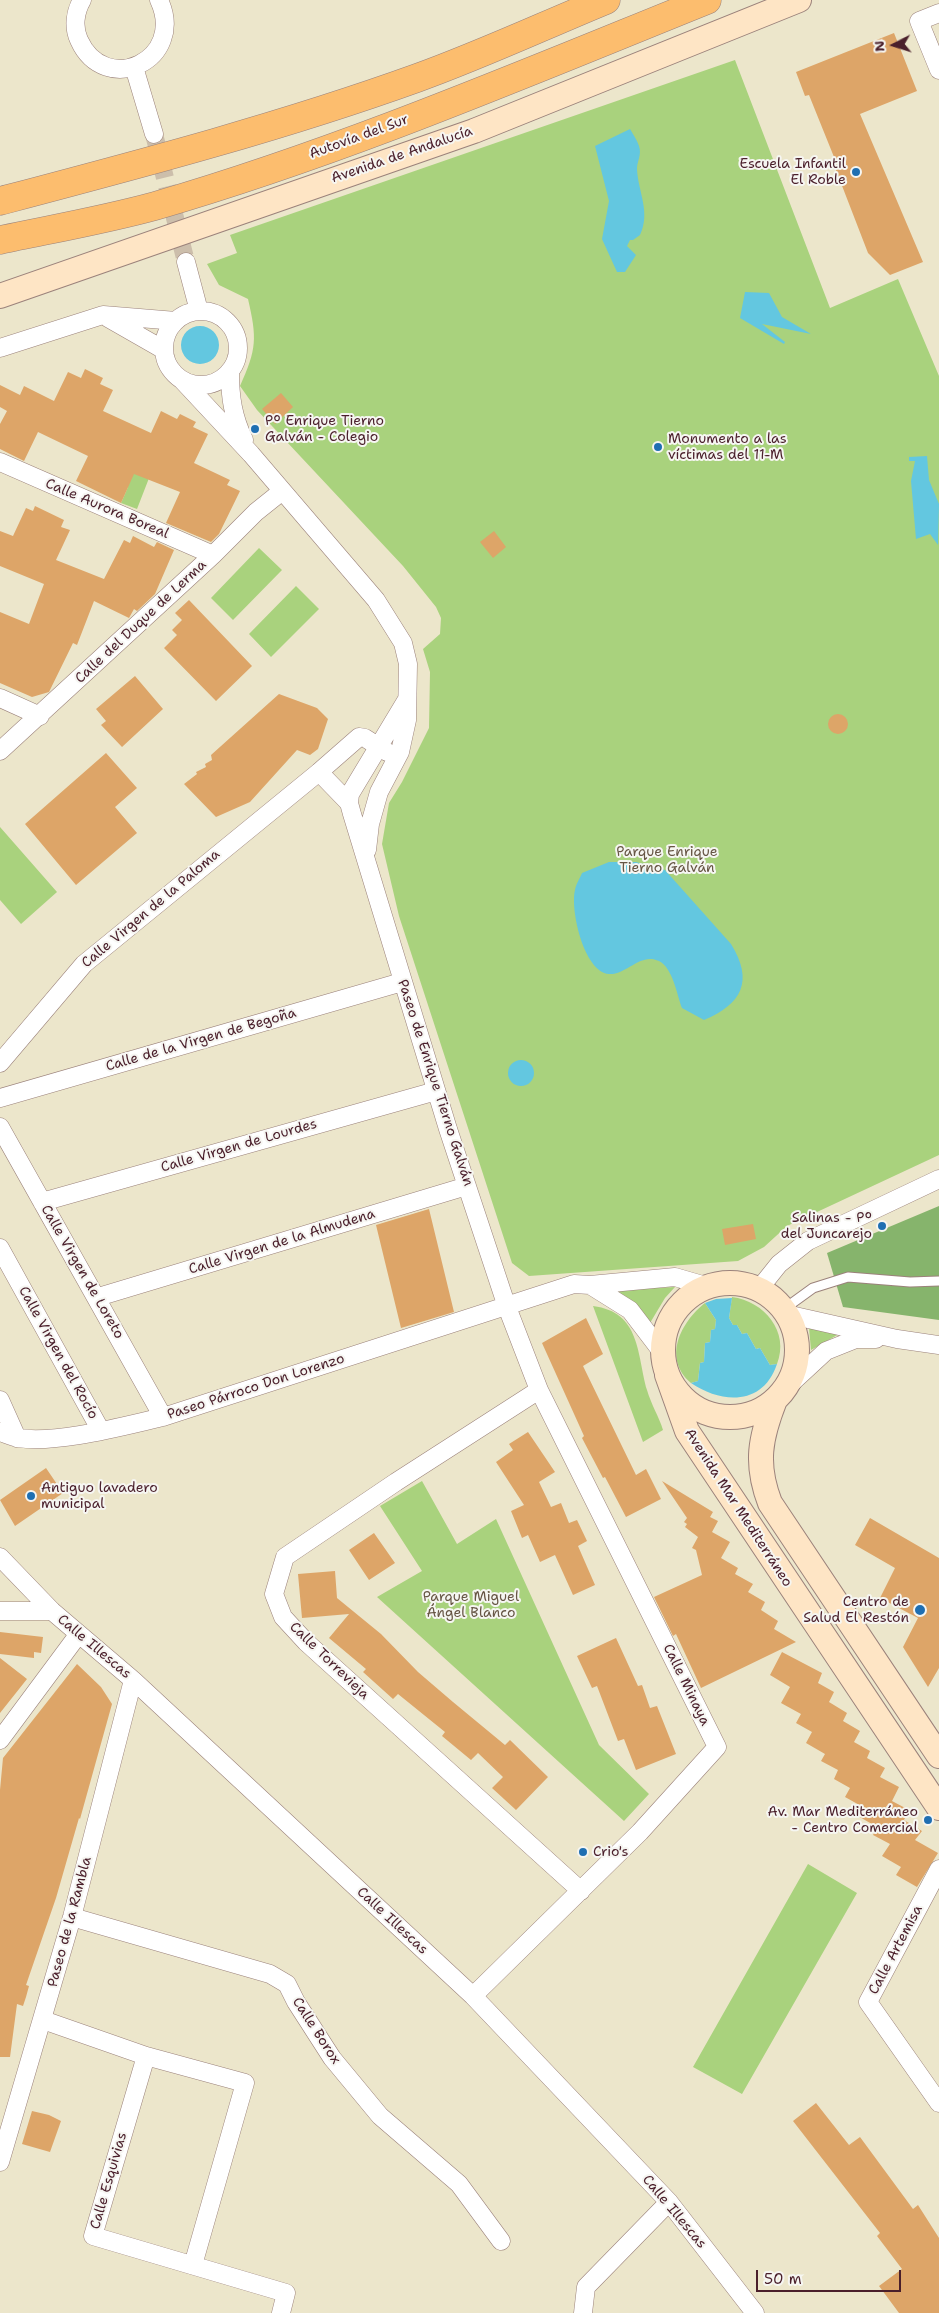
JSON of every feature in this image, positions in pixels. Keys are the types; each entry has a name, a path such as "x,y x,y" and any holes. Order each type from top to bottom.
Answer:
{"highway":[{"path":"0,201 137,165 265,128 409,81 606,0"},
{"name":"Autovía del Sur","path":"0,240 153,206 233,182 397,124 707,0"}],"street":[{"path":"82,0 75,20 76,35 82,48 92,59 105,66 120,69 134,67 147,60 157,51 163,38 166,24 164,10 159,0"},
{"name":"Avenida de Andalucía","path":"0,296 474,131 799,0"},
{"path":"939,13 919,20 939,70"},
{"path":"134,67 154,134"},
{"path":"186,262 198,311"},
{"path":"198,311 217,315 232,328 238,340 238,354 230,373 219,381 207,385 194,385 182,380 170,367 164,350 165,339 176,321 186,314 198,311"},
{"path":"0,348 103,315 176,321"},
{"path":"103,315 164,350"},
{"name":"Paseo de Enrique Tierno Galván","path":"230,373 230,401 236,423 251,454"},
{"name":"Paseo de Enrique Tierno Galván","path":"182,380 251,454 281,492 376,600 403,643 410,684 406,701 407,720 396,758 379,792 370,824 366,858"},
{"name":"Calle Aurora Boreal","path":"0,462 213,555"},
{"name":"Calle del Duque de Lerma","path":"0,751 213,555 256,512 281,492"},
{"path":"0,698 40,716"},
{"name":"Paseo de Enrique Tierno Galván","path":"406,701 362,772 350,794 349,803 436,1091 507,1307"},
{"name":"Calle Virgen de la Paloma","path":"0,1063 84,964 320,772 359,737 365,738 396,758"},
{"path":"320,772 349,803"},
{"name":"Calle de la Virgen de Begoña","path":"0,1098 402,982"},
{"name":"Calle Virgen de Lourdes","path":"42,1202 436,1091"},
{"name":"Calle Virgen de Loreto","path":"0,1127 98,1298 163,1417"},
{"path":"759,1289 779,1264 808,1240 939,1179"},
{"name":"Calle Virgen de la Almudena","path":"98,1298 467,1186"},
{"name":"Calle Virgen del Rocío","path":"0,1248 101,1431"},
{"name":"Paseo Párroco Don Lorenzo","path":"0,1432 17,1438 45,1438 101,1431 163,1417 574,1284 590,1285 675,1278 706,1286"},
{"path":"897,1339 856,1339 826,1351 780,1394 757,1412 736,1418 715,1416 694,1408 678,1394 667,1375 662,1352 665,1331 673,1312 688,1297 706,1286 738,1283 759,1289 773,1298 785,1311 794,1328 797,1348 795,1369 780,1394 764,1430 760,1466 762,1484 770,1503 939,1756"},
{"path":"590,1285 630,1310 662,1352"},
{"name":"Calle Minaya","path":"473,1996 640,1832 717,1747 539,1390 507,1307"},
{"path":"785,1311 897,1339 939,1345"},
{"name":"Avenida Mar Mediterráneo","path":"667,1375 687,1431 939,1808"},
{"name":"Calle Torrevieja","path":"539,1390 396,1482 285,1557 274,1594 283,1617 306,1642 581,1891"},
{"path":"0,1400 17,1438"},
{"name":"Calle Illescas","path":"0,1558 52,1611 133,1680 473,1996 669,2202 755,2313"},
{"path":"0,1611 52,1611"},
{"path":"0,1740 78,1635"},
{"name":"Paseo de la Rambla","path":"0,2162 72,1917 133,1680"},
{"name":"Calle Artemisa","path":"939,1869 868,2002 939,2103"},
{"name":"Calle Borox","path":"72,1917 270,1974 287,1984 296,2002 332,2058 380,2116 459,2184 501,2241"},
{"path":"43,2020 146,2056 245,2083 193,2265"},
{"name":"Calle Esquivias","path":"146,2056 93,2236 286,2293 280,2313"},
{"path":"583,2313 586,2287 669,2202"}],"lane":[{"path":"785,1311 813,1288 848,1277 910,1282 939,1281"}],"green space":[{"name":"Parque Enrique Tierno Galván","path":"735,60 830,308 898,279 939,376 939,1155 787,1226 764,1247 738,1261 529,1276 512,1263 399,916 382,844 389,803 402,782 429,728 430,672 423,649 440,634 441,618 436,607 403,566 257,410 240,386 250,362 254,343 253,324 248,299 219,285 207,264 237,253 230,235"},
{"path":"151,473 137,509 121,503 128,487 122,484 127,474"},
{"path":"259,548 282,570 233,620 211,598"},
{"path":"296,586 319,609 271,657 249,634"},
{"path":"0,827 57,892 21,924 0,900"},
{"path":"939,1206 939,1320 843,1307 827,1253"},
{"path":"675,1287 665,1298 650,1323 638,1307 614,1290"},
{"path":"732,1297 754,1305 771,1320 777,1330 780,1341 777,1364 770,1365 760,1348 756,1349 747,1333 742,1334 737,1325 733,1325 729,1318"},
{"path":"705,1303 716,1320 715,1329 711,1330 710,1342 705,1343 704,1362 700,1363 698,1381 691,1383 682,1373 676,1352 682,1330 696,1311"},
{"path":"593,1306 609,1310 620,1317 629,1326 634,1337 647,1390 663,1430 643,1442"},
{"path":"809,1328 839,1334 811,1350"},
{"name":"Parque Miguel Ángel Blanco","path":"422,1481 457,1544 496,1519 599,1745 649,1794 624,1821 377,1597 422,1571 380,1506"},
{"path":"808,1864 857,1893 742,2094 693,2067"}],"water":[{"path":"630,129 640,149 637,169 644,218 640,235 630,240 627,246 636,255 625,272 617,272 602,239 609,201 595,146"},
{"path":"745,292 769,293 782,317 811,334 762,324 785,342 784,344 740,318"},
{"path":"200,326 214,331 219,345 214,359 200,364 186,359 181,345 186,331"},
{"path":"927,456 929,480 939,504 938,545 930,534 916,539 911,481 915,461 909,461 909,457"},
{"path":"609,862 636,862 665,870 731,944 742,969 743,980 735,999 727,1007 704,1020 682,1008 668,969 659,961 646,959 622,971 609,974 600,971 592,963 586,952 577,925 574,899 575,890 582,873"},
{"path":"521,1060 531,1063 534,1073 531,1083 521,1086 511,1083 508,1073 511,1063"},
{"path":"732,1298 729,1318 733,1325 737,1325 742,1334 747,1333 756,1349 760,1348 770,1365 777,1364 771,1378 762,1388 752,1394 740,1397 716,1395 691,1383 698,1381 700,1363 704,1362 705,1343 710,1342 711,1330 715,1329 716,1320 705,1303 716,1299"}],"building":[{"path":"894,33 917,91 860,114 923,262 890,275 868,253 834,165 834,157 809,95 805,96 796,72"},
{"path":"85,369 103,378 100,384 113,390 103,411 151,433 161,411 177,419 180,414 196,422 193,427 208,434 194,463 230,480 227,485 240,491 219,534 211,542 166,523 180,492 134,474 121,503 76,481 88,456 38,432 24,461 0,449 0,424 7,411 0,407 0,385 20,395 24,386 54,401 68,372 81,378"},
{"path":"281,393 293,407 275,424 262,409"},
{"path":"35,506 64,520 61,527 70,530 56,560 104,579 124,540 130,543 133,536 154,547 157,542 174,550 155,594 137,611 134,609 129,618 94,601 77,645 73,643 49,692 32,697 0,683 0,612 29,624 44,584 0,566 0,531 13,536 26,508 33,511"},
{"path":"494,531 506,547 493,558 480,542"},
{"path":"189,600 252,666 216,701 164,648 177,635 172,630 182,620 175,613"},
{"path":"135,676 163,709 122,747 101,725 106,721 96,709"},
{"path":"279,694 317,708 328,719 318,749 310,755 297,750 250,802 216,817 184,784 197,774 196,772 206,767 205,764 212,760 211,755"},
{"path":"838,714 845,717 848,724 845,731 838,734 831,731 828,724 831,717"},
{"path":"106,753 137,788 115,807 137,833 76,885 25,824"},
{"path":"429,1209 454,1312 401,1328 376,1225"},
{"path":"753,1224 756,1239 725,1245 722,1229"},
{"path":"586,1318 603,1354 583,1366 636,1475 646,1469 661,1499 626,1517 582,1438 584,1436 542,1343"},
{"path":"528,1432 555,1472 539,1482 551,1507 561,1503 569,1523 577,1520 587,1541 578,1546 595,1585 573,1595 555,1555 540,1562 528,1535 522,1538 511,1511 524,1505 496,1462 513,1450 509,1444"},
{"name":"Antiguo lavadero municipal","path":"46,1468 63,1493 15,1526 0,1500"},
{"path":"662,1481 713,1512 710,1517 718,1521 712,1532 730,1542 721,1558 738,1568 735,1574 753,1584 748,1592 765,1602 761,1610 778,1621 774,1629 796,1642 701,1688 676,1634 673,1636 654,1597 702,1575 696,1550 692,1548 698,1537 685,1527 687,1524 684,1522 687,1518"},
{"name":"Centro de Salud El Restón","path":"870,1518 939,1558 939,1668 928,1687 903,1647 918,1618 880,1598 895,1568 855,1545"},
{"path":"374,1533 395,1563 369,1580 349,1550"},
{"path":"335,1571 337,1598 381,1634 418,1672 453,1702 505,1745 510,1740 548,1777 516,1810 492,1788 503,1777 478,1753 471,1760 442,1736 445,1732 398,1694 393,1699 363,1672 366,1669 329,1638 349,1614 302,1618 298,1574"},
{"path":"0,1632 43,1637 41,1653 34,1652 34,1658 0,1654"},
{"path":"616,1638 638,1686 642,1685 650,1708 657,1706 676,1754 636,1770 624,1739 618,1741 597,1686 592,1688 577,1656"},
{"path":"782,1652 822,1673 818,1683 834,1692 829,1702 847,1713 843,1721 860,1731 854,1742 870,1751 867,1758 885,1768 880,1777 899,1787 892,1801 909,1810 904,1820 922,1831 915,1840 938,1853 917,1887 896,1875 901,1867 882,1856 890,1844 873,1835 877,1827 858,1816 863,1807 845,1797 850,1788 834,1779 838,1770 821,1761 825,1754 806,1743 812,1732 796,1723 801,1714 781,1703 790,1687 770,1675"},
{"path":"0,1658 27,1679 0,1713"},
{"path":"77,1664 101,1687 112,1704 56,1898 26,1985 29,1986 26,1997 23,2006 17,2004 10,2057 0,2057 0,1790 3,1758"},
{"path":"816,2103 849,2145 860,2137 913,2209 918,2205 939,2238 939,2313 899,2313 879,2286 902,2269 877,2236 880,2233 793,2121"},
{"path":"32,2111 49,2115 61,2121 50,2152 22,2144"}],"tunnel":[{"path":"154,134 186,262"}],"place":[{"name":"Escuela Infantil El Roble","path":"856,172"},
{"name":"Pº Enrique Tierno Galván - Colegio","path":"255,429"},
{"name":"Monumento a las víctimas del 11-M","path":"658,447"},
{"name":"Salinas - Pº del Juncarejo","path":"882,1226"},
{"name":"Antiguo lavadero municipal","path":"31,1496"},
{"name":"Centro de Salud El Restón","path":"920,1610"},
{"name":"Av. Mar Mediterráneo - Centro Comercial","path":"928,1820"},
{"name":"Crio's","path":"583,1852"}]}
